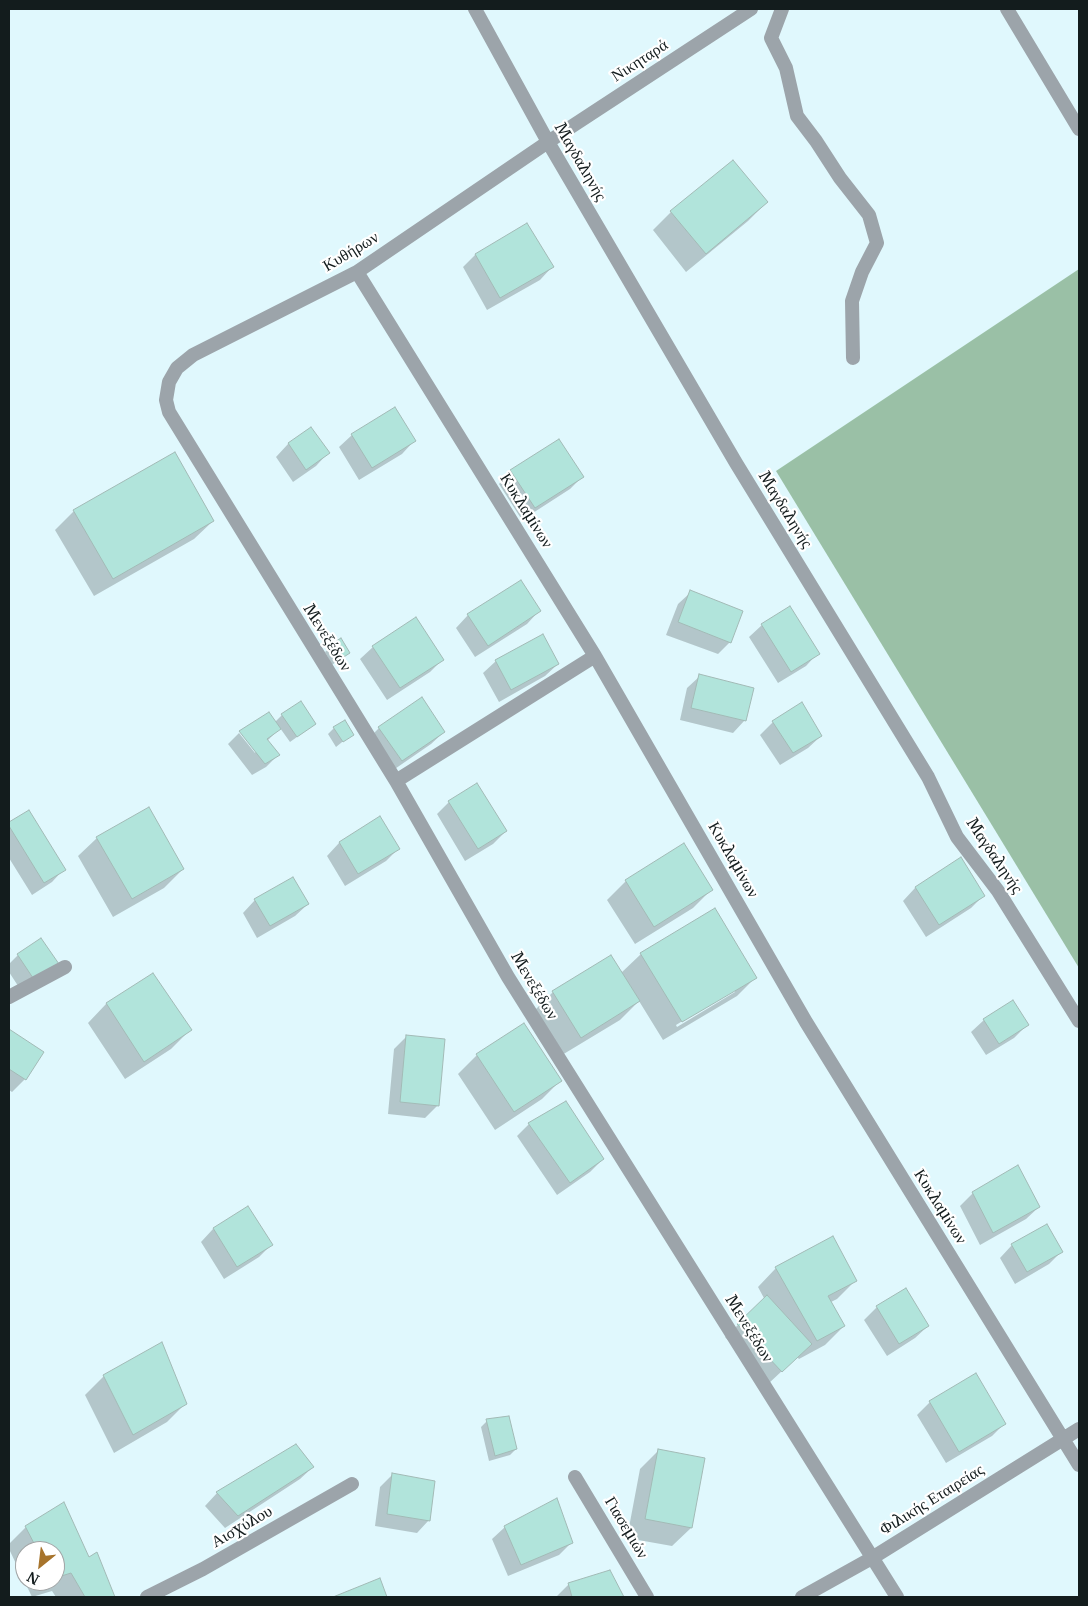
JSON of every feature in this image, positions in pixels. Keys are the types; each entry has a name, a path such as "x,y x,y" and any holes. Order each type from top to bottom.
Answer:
{"street":[{"name":"Μαγδαληνής","path":"475,9 548,142 736,463 928,777 957,837 998,891 1079,1021"},
{"name":"Νικηταρά","path":"548,142 751,9"},
{"path":"782,9 771,38 786,68 797,116 840,178 869,215 877,244 862,272 852,301 853,358"},
{"path":"1007,9 1079,129"},
{"name":"Κυθήρων","path":"169,382 177,368 193,355 356,272 548,142"},
{"name":"Κυκλαμίνων","path":"356,272 596,656 806,1022 1079,1465"},
{"name":"Μενεξέδων","path":"169,382 166,400 169,412 396,781 508,977 897,1597"},
{"path":"396,781 596,656"},
{"path":"9,997 65,967"},
{"name":"Φιλικής Εταιρείας","path":"802,1597 872,1558 1079,1429"},
{"name":"Γιασεμιών","path":"575,1477 647,1597"},
{"name":"Αισχύλου","path":"148,1597 203,1569 352,1484"}],"green space":[{"path":"1079,269 1079,968 776,471"}],"building":[{"path":"733,160 768,202 706,254 670,211"},
{"path":"527,223 554,267 500,298 475,254"},
{"path":"395,407 416,441 372,468 351,434"},
{"path":"311,427 330,453 306,470 288,443"},
{"path":"559,439 584,477 535,508 510,470"},
{"path":"175,452 214,521 113,579 73,510"},
{"path":"521,580 541,611 488,646 467,614"},
{"path":"690,590 743,611 731,643 678,622"},
{"path":"790,606 820,654 791,672 761,624"},
{"path":"416,617 444,660 400,688 372,646"},
{"path":"543,634 559,664 511,690 495,660"},
{"path":"341,638 350,653 339,660 330,645"},
{"path":"699,674 754,688 746,721 691,708"},
{"path":"422,697 445,732 402,761 378,727"},
{"path":"301,701 316,724 297,737 281,714"},
{"path":"802,702 822,736 793,753 772,721"},
{"path":"269,712 281,729 267,739 280,755 265,764 239,731"},
{"path":"345,720 354,735 343,742 333,727"},
{"path":"477,783 507,831 478,849 448,801"},
{"path":"149,807 184,869 132,899 96,837"},
{"path":"29,810 66,870 44,883 9,826 9,822"},
{"path":"380,816 400,849 358,874 339,842"},
{"path":"684,843 713,890 654,927 625,880"},
{"path":"961,857 985,896 939,925 915,887"},
{"path":"293,877 309,904 270,926 254,899"},
{"path":"715,908 757,978 682,1022 640,953"},
{"path":"41,938 59,964 35,981 17,954"},
{"path":"611,955 640,1001 581,1038 552,991"},
{"path":"153,973 192,1030 144,1062 106,1003"},
{"path":"1013,1000 1029,1025 999,1044 983,1019"},
{"path":"524,1023 562,1081 514,1112 476,1054"},
{"path":"9,1029 44,1052 26,1080 9,1069"},
{"path":"406,1035 445,1039 439,1106 400,1102"},
{"path":"566,1101 604,1159 570,1183 528,1123"},
{"path":"1018,1165 1040,1207 993,1233 972,1192"},
{"path":"248,1206 273,1245 237,1267 213,1228"},
{"path":"1047,1224 1063,1252 1027,1272 1011,1244"},
{"path":"833,1236 857,1281 828,1296 845,1326 817,1341 775,1267"},
{"path":"906,1288 929,1326 899,1344 876,1306"},
{"path":"767,1295 812,1344 782,1372 737,1324"},
{"path":"162,1342 187,1404 133,1435 103,1375"},
{"path":"976,1373 1006,1424 959,1452 929,1401"},
{"path":"509,1416 517,1449 495,1456 486,1419"},
{"path":"296,1444 314,1467 238,1516 216,1492"},
{"path":"658,1449 705,1458 692,1528 645,1519"},
{"path":"392,1473 435,1481 430,1521 387,1514"},
{"path":"557,1498 573,1543 521,1565 504,1526"},
{"path":"64,1502 89,1557 97,1552 115,1597 85,1597 71,1573 65,1575 65,1541 33,1541 25,1526"},
{"path":"610,1570 624,1597 572,1597 568,1583"},
{"path":"380,1578 387,1597 333,1597"}]}
